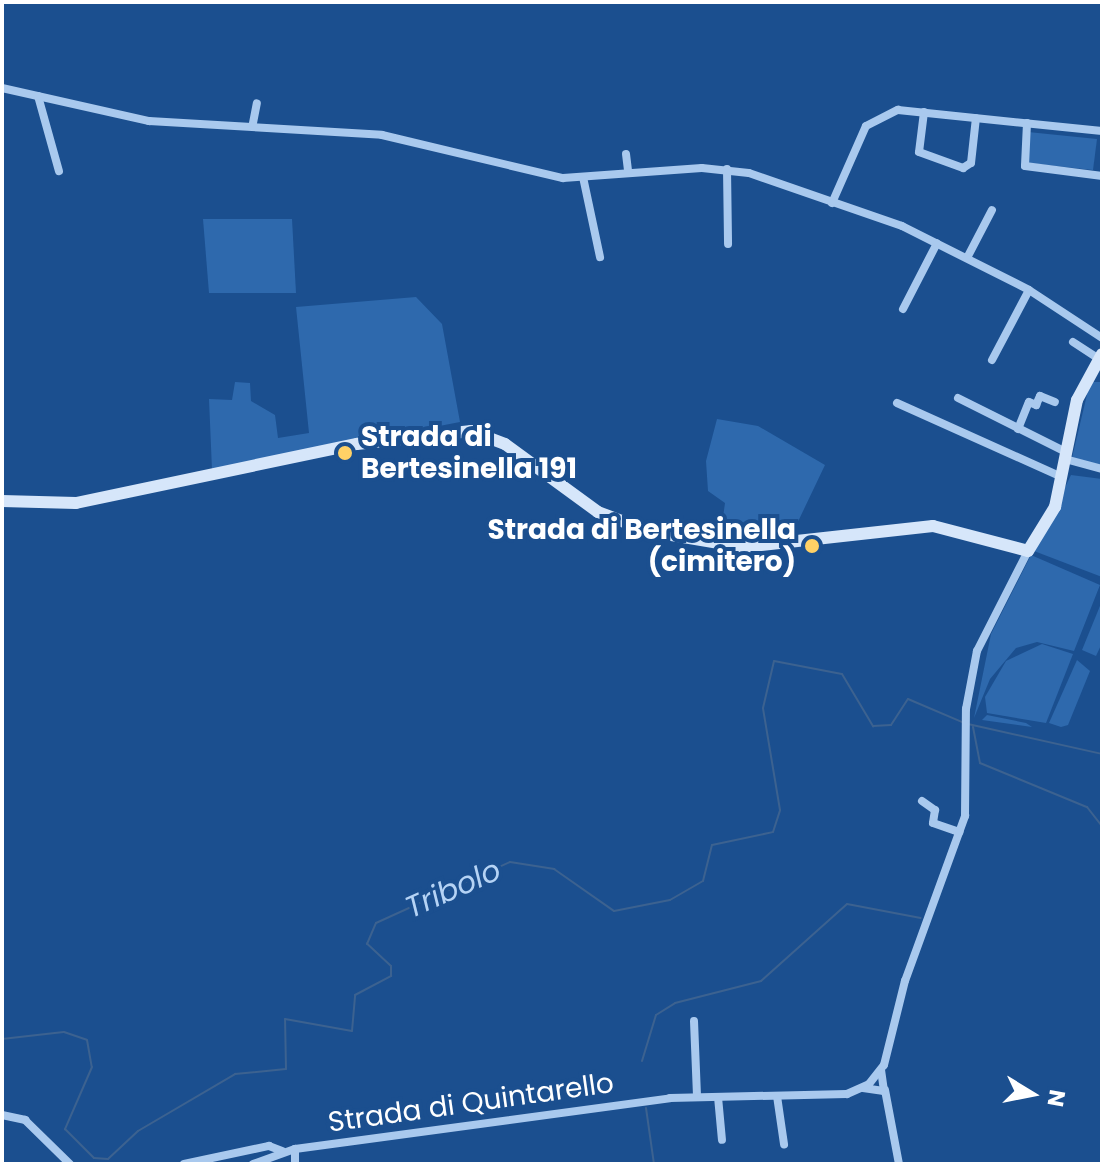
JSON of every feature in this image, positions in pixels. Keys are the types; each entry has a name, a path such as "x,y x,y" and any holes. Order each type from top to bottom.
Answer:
{"street":[{"path":"2,88 149,121 253,123 382,135 546,176 583,177 628,171 727,169 832,203 937,243 1029,290 1102,338"},
{"path":"38,96 59,171"},
{"path":"253,123 257,103"},
{"path":"832,203 866,126 898,110 1102,131"},
{"path":"924,112 919,152 963,168 971,163 976,118"},
{"path":"1027,123 1025,166 1102,176"},
{"path":"626,154 628,171"},
{"path":"727,169 728,244"},
{"path":"583,177 600,257"},
{"path":"967,258 992,210"},
{"path":"903,309 937,243"},
{"path":"992,360 1029,290"},
{"path":"863,1088 881,1070 959,832 966,723 983,634 1028,551 1051,517 1077,400 1100,356 1073,342"},
{"path":"1018,429 1029,402 1036,405 1040,396 1055,402"},
{"path":"958,398 1065,456 1102,469"},
{"path":"897,403 1062,477"},
{"path":"2,501 76,503 357,444 471,431 505,444 598,512 648,531 743,547 933,526 1028,551"},
{"path":"922,801 935,810 933,823 959,832"},
{"path":"694,1021 697,1096"},
{"path":"881,1070 899,1164"},
{"name":"Strada di Quintarello","path":"253,1164 282,1151 295,1149 697,1096 777,1096 863,1088 885,1090"},
{"path":"777,1096 784,1144"},
{"path":"718,1097 722,1140"},
{"path":"2,1115 25,1120 70,1164"},
{"path":"184,1164 269,1146 282,1151"},
{"path":"295,1149 295,1164"}],"shaded area":[{"path":"1028,132 1097,139 1093,170 1027,163"},
{"path":"203,219 292,219 296,293 209,293"},
{"path":"416,297 442,324 460,422 212,470 209,399 232,400 235,382 250,383 251,401 275,415 278,438 309,433 296,307"},
{"path":"1090,382 1102,382 1102,472 1071,462"},
{"path":"717,419 758,426 825,465 794,530 780,524 774,538 752,543 720,539 725,503 708,491 706,461"},
{"path":"1071,475 1102,479 1102,577 1034,551"},
{"path":"1031,555 1100,585 1074,651 1037,642 1016,648 990,679 974,718 991,634"},
{"path":"1102,601 1102,643 1096,656 1082,650"},
{"path":"1042,644 1073,654 1046,723 987,713 985,697 1006,661"},
{"path":"1077,660 1090,671 1068,725 1061,727 1049,723"},
{"path":"987,715 1026,723 1032,727 982,720"}],"waterway":[{"name":"Tribolo","path":"2,1039 64,1032 87,1040 92,1067 65,1129 94,1158 108,1159 138,1131 235,1074 286,1069 285,1019 352,1031 355,995 391,976 391,966 367,944 376,923 510,862 554,869 614,911 670,900 703,881 712,845 773,832 780,810 763,708 774,661 842,674 873,726 891,725 908,699 962,722"},
{"path":"968,724 1102,754"},
{"path":"973,727 980,763 1087,807 1102,826"},
{"path":"642,1061 656,1015 675,1003 761,981 847,904 921,918"},
{"path":"646,1108 654,1164"}],"place":[{"name":"Strada di Bertesinella 191","path":"345,453"},
{"name":"Strada di Bertesinella (cimitero)","path":"812,546"}]}
